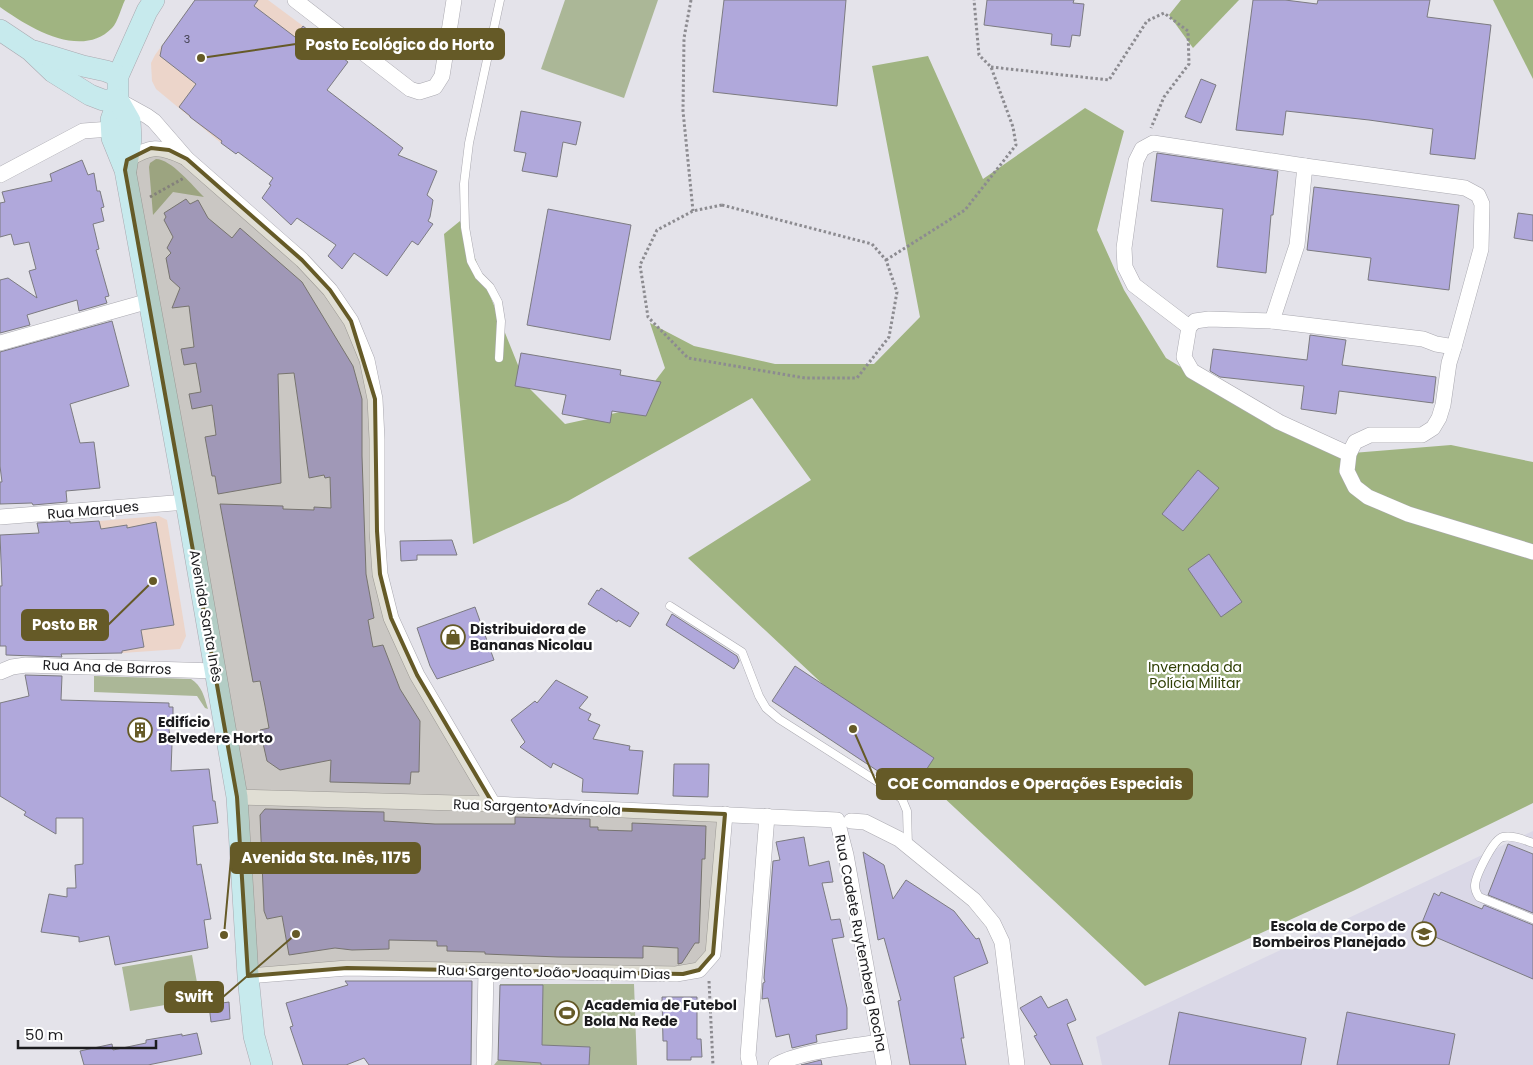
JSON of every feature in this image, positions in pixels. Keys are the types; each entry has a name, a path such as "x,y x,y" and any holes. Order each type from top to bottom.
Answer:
{"main road":[{"path":"0,30 30,50 53,72 90,95 103,100 118,100 118,76 143,19 154,0"},
{"path":"30,50 118,76"},
{"name":"Avenida Santa Inês","path":"118,100 111,120 112,138 126,165"},
{"name":"Avenida Santa Inês","path":"118,100 130,121 131,139 126,165 132,207 237,797 248,976 254,1036 262,1065"}],"street":[{"path":"295,0 410,89 419,92 435,87 442,76 454,0"},
{"path":"118,100 154,121 187,159 302,260 330,290 351,321 366,360 376,399 377,531 380,574 392,618 417,675 493,804"},
{"path":"0,175 83,131 111,129"},
{"path":"1189,327 1134,285 1125,267 1124,248 1136,161 1142,149 1153,143 1465,188 1478,195 1482,204 1481,249 1448,363 1443,405 1439,418 1433,428 1422,435 1370,435 1355,442 1349,454 1347,471 1355,487 1368,497 1408,514 1533,552"},
{"path":"126,165 142,151 160,148 169,150 187,159"},
{"path":"1272,321 1296,246 1305,166"},
{"path":"0,344 149,301"},
{"path":"1349,454 1279,422 1192,371 1184,356 1189,327 1196,321 1209,319 1272,321 1423,339 1436,344 1454,347"},
{"name":"Rua Marques","path":"0,517 186,502"},
{"name":"Rua Ana de Barros","path":"0,672 12,667 26,665 215,671"},
{"name":"Rua Sargento Advíncola","path":"237,797 493,804 865,822 880,828 908,846 974,900 996,930 1002,942 1017,1065"},
{"path":"708,961 712,954 725,814"},
{"path":"750,1065 748,1056 767,816"},
{"name":"Rua Cadete Ruytemberg Rocha","path":"844,821 846,854 884,1065"},
{"name":"Rua Sargento João Joaquim Dias","path":"248,976 347,968 683,974 699,970 708,961"},
{"path":"484,1065 486,971"},
{"path":"776,1065 784,1060 799,1056 879,1042"}],"lane":[{"path":"500,0 469,143 464,184 464,227 471,261 479,276 490,287 498,302 501,321 500,358"},
{"path":"670,606 742,652 759,696 766,708 779,720 902,799 907,812 908,846"},
{"path":"1533,843 1516,837 1502,837 1495,842 1476,880 1475,888 1479,897 1533,919"}],"path":[{"path":"691,0 684,38 683,111 693,211"},
{"path":"886,260 965,210 1016,145 1013,126 990,67 979,55 974,0"},
{"path":"990,67 1109,80 1147,21 1164,13 1188,31 1189,64 1164,97 1142,149"},
{"path":"132,207 200,170"},
{"path":"722,205 872,244 886,260 897,292 889,337 857,378 805,378 688,358 648,317 640,265 657,230 693,211 722,205"},
{"path":"708,961 713,1065"}],"highlighted area":[{"path":"151,148 169,150 187,159 302,260 330,290 351,321 375,399 377,531 380,574 391,618 417,675 493,804 725,814 713,954 699,970 683,974 347,968 248,976 237,797 125,170 127,160"}],"shaded area":[{"path":"195,0 268,0 303,26 221,143 156,89 152,81 151,63 155,55"},
{"path":"159,516 167,520 186,636 180,649 122,653 99,521"},
{"name":"Escola de Corpo de Bombeiros Planejado","path":"1533,831 1533,1065 1102,1065 1096,1037"}],"green space":[{"path":"0,0 125,0 118,19 112,28 99,37 85,41 70,41 40,31 25,23 0,7"},
{"path":"565,0 658,0 624,98 541,69"},
{"path":"1181,0 1239,0 1193,48 1169,15"},
{"path":"1493,0 1533,0 1533,79"},
{"name":"Invernada da Polícia Militar","path":"928,56 983,179 1085,108 1124,131 1097,230 1124,290 1166,358 1274,424 1340,454 1451,445 1533,462 1533,803 1353,891 1145,986 688,558 811,480 752,398 568,501 473,544 444,234 460,221 526,385 565,424 634,409 665,368 650,323 694,346 775,364 874,364 920,317 872,66"},
{"path":"156,159 162,160 175,168 204,197 173,192 153,215 149,167 150,163"},
{"path":"94,676 191,679 200,688 208,709 205,708 197,696 94,692"},
{"path":"192,955 200,999 130,1011 122,967"},
{"name":"Academia de Futebol Bola Na Rede","path":"500,984 634,984 637,1065 494,1065 498,1060"}],"building":[{"path":"195,0 258,0 254,6 295,37 303,26 348,62 327,90 403,148 398,155 437,171 427,195 433,200 428,221 433,224 418,245 412,241 387,276 354,253 342,269 328,256 336,245 297,218 291,225 262,198 271,185 269,184 273,178 238,152 236,154 221,143 222,141 179,107 196,84 160,56 162,46"},
{"path":"724,0 846,0 837,106 713,92"},
{"path":"987,0 1074,0 1073,3 1084,4 1080,36 1072,35 1070,47 1051,45 1052,34 984,25"},
{"path":"1253,0 1285,0 1317,4 1318,0 1430,0 1427,17 1491,25 1475,159 1430,154 1433,129 1369,120 1286,111 1283,135 1236,130"},
{"path":"1201,79 1216,85 1201,123 1185,117"},
{"path":"521,111 581,122 576,145 563,142 557,177 522,171 526,153 514,151"},
{"path":"1157,153 1278,171 1273,215 1271,215 1266,273 1217,267 1223,209 1151,201"},
{"path":"82,160 88,175 94,173 97,191 100,191 104,207 101,208 104,221 93,224 99,249 96,250 109,296 105,297 107,303 79,311 77,300 27,315 30,325 0,333 0,280 8,278 37,298 29,271 36,269 29,242 14,245 11,234 0,237 0,203 5,202 2,192 52,181 50,174"},
{"path":"1314,187 1459,205 1449,290 1368,280 1371,258 1307,250"},
{"path":"186,199 190,204 198,200 208,218 232,238 240,228 302,282 353,366 362,399 366,574 374,618 368,620 373,647 383,645 400,689 420,721 419,772 411,772 410,784 330,782 331,760 280,770 267,761 260,730 269,728 265,706 260,681 253,682 220,504 283,506 283,509 314,510 314,507 331,508 330,477 325,478 324,475 309,478 294,373 278,374 281,483 218,494 215,476 212,476 205,437 216,435 212,405 192,409 189,394 201,392 196,363 184,365 181,349 194,347 189,306 172,308 180,288 170,279 166,258 171,253 167,248 173,237 164,220 166,217 164,213"},
{"path":"548,209 631,225 610,340 527,325"},
{"path":"1518,213 1533,215 1533,241 1514,238"},
{"path":"112,321 129,386 70,404 80,443 94,442 100,488 66,491 67,502 33,505 32,503 0,504 0,482 2,482 0,466 0,352"},
{"path":"1310,335 1346,340 1342,365 1436,377 1433,403 1339,391 1336,414 1301,409 1304,386 1220,377 1210,371 1213,349 1307,360"},
{"path":"521,353 621,370 620,375 661,382 646,416 612,411 610,423 562,414 566,395 515,386"},
{"path":"1198,470 1219,488 1183,531 1162,514"},
{"path":"70,521 70,523 99,521 101,529 127,525 127,528 156,522 174,625 141,630 144,647 122,651 122,653 61,654 62,657 6,655 6,646 0,646 0,586 2,586 0,535 39,533 37,523"},
{"path":"452,540 457,555 417,555 417,560 401,561 400,541"},
{"path":"1209,554 1242,602 1221,617 1188,569"},
{"path":"601,588 639,613 630,627 618,620 617,622 588,604 597,590 599,591"},
{"name":"Distribuidora de Bananas Nicolau","path":"475,607 494,660 437,679 430,666 417,628"},
{"path":"672,614 737,656 739,661 734,669 666,625"},
{"path":"795,666 934,758 911,793 772,701"},
{"path":"25,675 62,676 61,700 169,703 169,707 173,707 173,721 169,730 172,744 171,771 209,769 213,801 215,801 218,823 193,826 197,865 201,864 211,919 204,920 208,948 115,965 109,936 79,942 79,937 41,932 49,894 67,897 67,888 76,888 75,865 83,864 83,818 56,818 56,834 24,815 26,812 0,796 0,703 29,696"},
{"path":"556,680 588,697 579,708 591,714 588,720 600,725 593,739 630,746 629,750 643,751 638,794 582,792 583,779 553,763 551,768 520,747 525,742 511,720 535,701 537,703"},
{"path":"674,764 709,764 708,797 673,796"},
{"path":"265,809 384,812 384,821 435,824 515,824 515,817 590,819 590,827 598,827 598,830 632,831 632,823 706,826 705,859 702,859 699,943 695,943 682,963 678,964 678,948 643,946 643,958 558,957 447,951 447,946 437,946 437,941 389,940 389,949 352,950 335,948 289,955 282,916 267,919 264,911 260,815"},
{"path":"804,837 809,866 829,861 833,882 822,883 831,920 840,919 844,937 832,939 847,1008 847,1029 816,1035 817,1042 792,1048 789,1034 776,1037 768,998 762,999 763,983 765,982 773,861 780,860 776,842"},
{"path":"1508,844 1533,854 1533,913 1488,895"},
{"path":"863,852 884,865 893,899 906,880 954,911 976,939 979,938 988,963 954,977 964,1038 961,1038 966,1065 910,1065 898,1001 901,1000 884,938 878,940"},
{"path":"1441,892 1482,909 1484,905 1533,925 1533,979 1419,930 1434,893 1439,896"},
{"path":"345,981 472,981 471,1065 369,1065 364,1058 346,1065 303,1065 290,1027 293,1026 286,1003 348,985"},
{"path":"500,985 543,985 542,1045 590,1047 589,1065 541,1065 541,1063 498,1060"},
{"path":"1041,996 1048,1008 1067,999 1076,1020 1067,1024 1083,1065 1051,1065 1034,1036 1037,1035 1020,1008"},
{"path":"662,997 697,997 697,1039 701,1039 702,1057 691,1057 691,1060 667,1060 667,1041 663,1041"},
{"path":"229,1002 230,1019 211,1022 209,1005"},
{"path":"1179,1012 1306,1038 1301,1065 1169,1065"},
{"path":"1347,1012 1455,1034 1449,1065 1337,1065"},
{"path":"197,1033 202,1054 148,1065 84,1065 80,1051 112,1044 113,1050 146,1043 146,1040"},
{"path":"821,1060 822,1065 801,1065"}],"place":[{"name":"Posto Ecológico do Horto","path":"201,58"},
{"name":"Posto BR","path":"153,581"},
{"name":"Distribuidora de Bananas Nicolau","path":"453,637"},
{"name":"COE Comandos e Operações Especiais","path":"853,729"},
{"name":"Edifício Belvedere Horto","path":"140,730"},
{"name":"Swift","path":"296,934"},
{"name":"Escola de Corpo de Bombeiros Planejado","path":"1424,934"},
{"name":"Avenida Sta. Inês, 1175","path":"224,935"},
{"name":"Academia de Futebol Bola Na Rede","path":"567,1013"}]}
